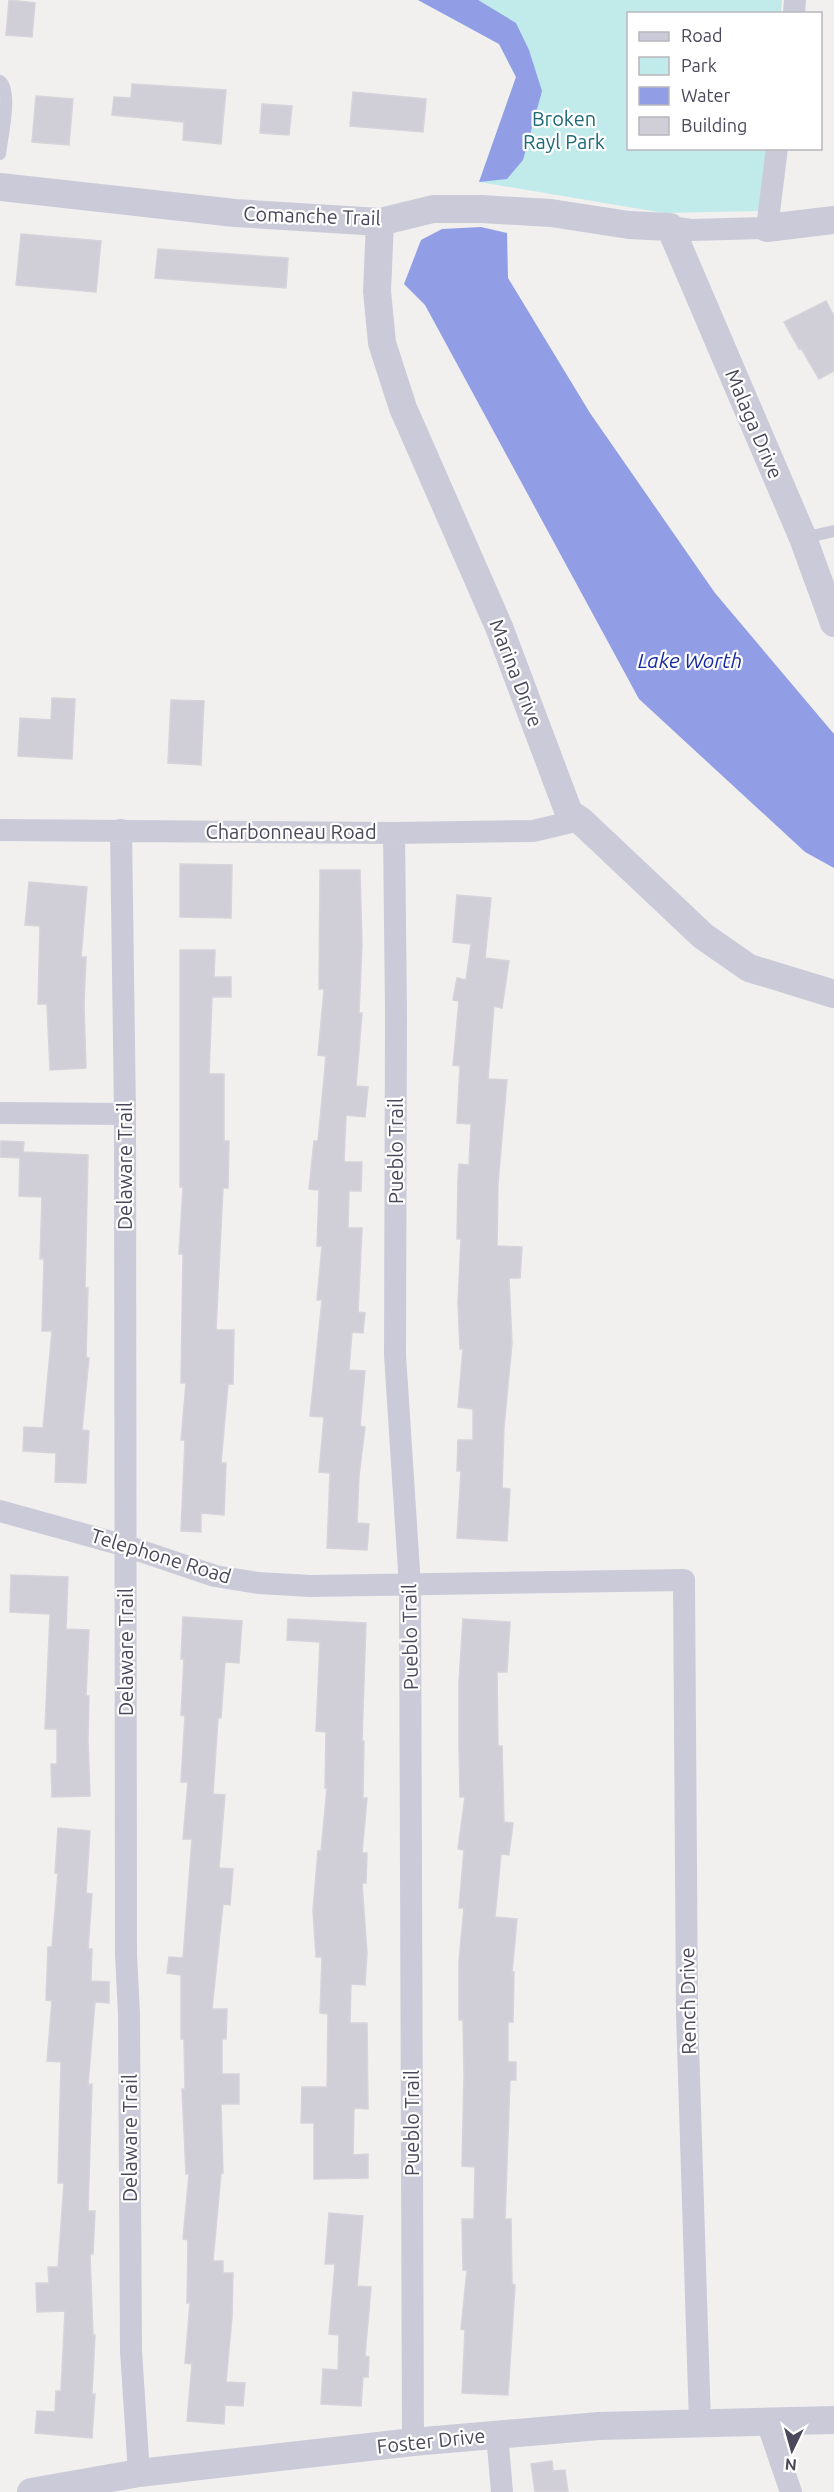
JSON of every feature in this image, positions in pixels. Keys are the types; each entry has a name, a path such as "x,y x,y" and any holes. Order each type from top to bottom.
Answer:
{"street":[{"path":"777,150 767,228 834,220"},
{"name":"Comanche Trail","path":"0,187 235,213 380,222 433,209 481,209 551,213 629,225 691,230 767,228"},
{"name":"Marina Drive","path":"380,222 377,291 382,343 403,408 499,627 569,813 580,820 703,936 749,968 834,994"},
{"name":"Malaga Drive","path":"670,227 803,538 834,623"},
{"name":"Charbonneau Road","path":"0,830 394,833 533,831 580,820"},
{"name":"Delaware Trail","path":"121,830 125,1114 126,1954 129,2014 131,2351 139,2473"},
{"name":"Pueblo Trail","path":"394,833 395,1355 410,1586 413,2442"},
{"path":"0,1113 125,1114"},
{"name":"Telephone Road","path":"0,1511 126,1546 214,1575 258,1583 312,1586 410,1586 684,1580"},
{"name":"Rench Drive","path":"684,1580 687,2014 700,2423"},
{"name":"Foster Drive","path":"31,2492 139,2473 497,2434 599,2426 834,2420"},
{"path":"767,2422 791,2492"},
{"path":"497,2434 502,2492"}],"lane":[{"path":"0,81 4,84 7,94 0,154"},
{"path":"803,538 834,531"}],"green space":[{"name":"Broken Rayl Park","path":"418,0 782,0 781,12 627,12 627,150 767,150 761,211 664,213 479,182 516,77 499,44"}],"water":[{"path":"418,0 478,0 516,23 529,50 542,91 523,160 507,179 479,182 516,77 499,44"},
{"name":"Lake Worth","path":"481,227 507,233 508,278 590,413 715,593 834,734 834,868 805,852 639,699 425,305 404,284 421,240 442,229"}],"building":[{"path":"9,0 35,3 32,37 6,35"},
{"path":"132,84 226,90 221,144 183,140 184,122 112,115 114,97 131,98"},
{"path":"353,92 426,99 423,132 350,126"},
{"path":"36,96 73,99 69,145 32,142"},
{"path":"262,104 292,106 289,135 260,133"},
{"path":"21,234 101,241 96,292 16,285"},
{"path":"158,249 288,258 286,288 155,278"},
{"path":"826,301 834,316 834,371 819,379 784,322"},
{"path":"52,698 75,699 72,759 18,756 20,718 51,720"},
{"path":"171,700 204,701 201,765 168,763"},
{"path":"180,864 232,865 231,918 180,917"},
{"path":"320,870 360,870 362,944 359,1013 362,1013 356,1086 368,1087 365,1117 346,1115 344,1162 362,1162 361,1191 349,1191 348,1228 362,1228 358,1312 365,1313 363,1333 352,1332 349,1370 365,1371 360,1426 365,1427 359,1476 357,1523 369,1524 367,1550 327,1548 330,1473 319,1472 324,1417 310,1416 322,1300 317,1300 322,1246 317,1246 319,1190 309,1189 314,1141 318,1141 326,1056 318,1055 324,989 319,989"},
{"path":"29,882 87,887 81,957 86,957 84,1005 86,1068 50,1070 47,1004 38,1004 40,926 25,925"},
{"path":"457,895 491,898 485,958 509,961 502,1008 494,1006 488,1079 507,1080 498,1183 497,1246 522,1247 520,1278 509,1278 512,1343 504,1427 502,1488 510,1489 507,1541 457,1538 461,1471 457,1471 458,1440 473,1440 473,1409 458,1407 463,1349 460,1349 458,1303 461,1239 457,1239 458,1179 459,1164 469,1165 471,1124 457,1123 460,1066 453,1065 459,1001 453,1000 457,978 466,980 471,944 453,942"},
{"path":"180,950 215,950 214,977 231,977 231,997 212,997 209,1074 224,1074 224,1141 229,1141 228,1188 223,1188 216,1330 234,1330 233,1384 228,1384 221,1463 226,1463 224,1515 201,1513 201,1532 181,1531 185,1440 181,1440 186,1383 181,1383 183,1254 179,1254 183,1187 180,1187"},
{"path":"1,1141 24,1142 23,1152 88,1155 85,1288 88,1288 86,1357 89,1358 82,1430 89,1431 86,1483 55,1482 56,1453 23,1451 24,1427 43,1428 52,1331 42,1331 44,1259 40,1259 42,1197 19,1196 20,1158 0,1157"},
{"path":"11,1575 68,1577 66,1629 89,1630 86,1696 89,1696 90,1796 52,1797 51,1764 57,1764 57,1729 45,1729 50,1614 10,1612"},
{"path":"183,1617 242,1621 239,1663 225,1662 221,1718 218,1718 213,1794 225,1795 219,1868 233,1869 230,1905 223,1904 212,2009 227,2009 226,2039 222,2039 222,2074 239,2074 239,2104 221,2104 223,2173 221,2173 213,2261 223,2261 223,2273 233,2273 232,2317 226,2382 245,2383 243,2406 225,2405 224,2424 187,2421 192,2364 185,2363 190,2303 187,2303 188,2240 183,2239 189,2174 186,2174 182,2089 185,2089 184,2039 181,2039 181,1975 167,1973 169,1957 183,1958 192,1839 183,1839 188,1782 181,1782 185,1716 181,1715 184,1659 181,1659"},
{"path":"288,1619 366,1623 362,1741 364,1741 363,1798 367,1798 362,1853 367,1853 366,1883 362,1883 367,1953 365,1985 351,1984 350,2023 367,2023 368,2109 354,2108 353,2155 368,2154 368,2178 314,2179 314,2123 301,2123 302,2087 327,2087 328,2014 320,2013 322,1957 316,1957 313,1910 327,1788 325,1788 326,1732 316,1731 320,1642 287,1640"},
{"path":"463,1619 510,1622 507,1672 497,1672 498,1746 502,1746 504,1822 513,1823 509,1855 501,1854 495,1917 517,1919 512,1972 514,1972 513,2022 508,2022 508,2062 516,2062 516,2080 510,2080 505,2219 511,2219 512,2284 515,2285 508,2395 462,2393 465,2330 461,2329 467,2270 463,2270 462,2219 474,2219 475,2167 462,2166 464,2073 463,2020 459,2020 459,1961 464,1908 459,1908 464,1850 458,1849 465,1797 460,1797 459,1747 459,1682"},
{"path":"58,1828 90,1831 86,1893 92,1894 88,1949 92,1949 91,1981 109,1982 109,2003 95,2002 88,2085 92,2084 88,2211 95,2211 93,2254 90,2254 93,2335 95,2335 92,2438 35,2433 37,2411 55,2412 56,2391 61,2391 65,2311 37,2312 36,2283 49,2283 48,2267 58,2267 64,2183 58,2183 61,2062 47,2061 52,2001 46,2000 48,1947 52,1947 58,1873 55,1873"},
{"path":"329,2213 363,2216 357,2286 371,2287 365,2356 369,2357 368,2377 363,2377 361,2406 321,2404 323,2369 338,2370 339,2335 329,2334 335,2264 325,2264"},
{"path":"552,2461 553,2471 565,2470 568,2492 535,2492 531,2464"}]}
